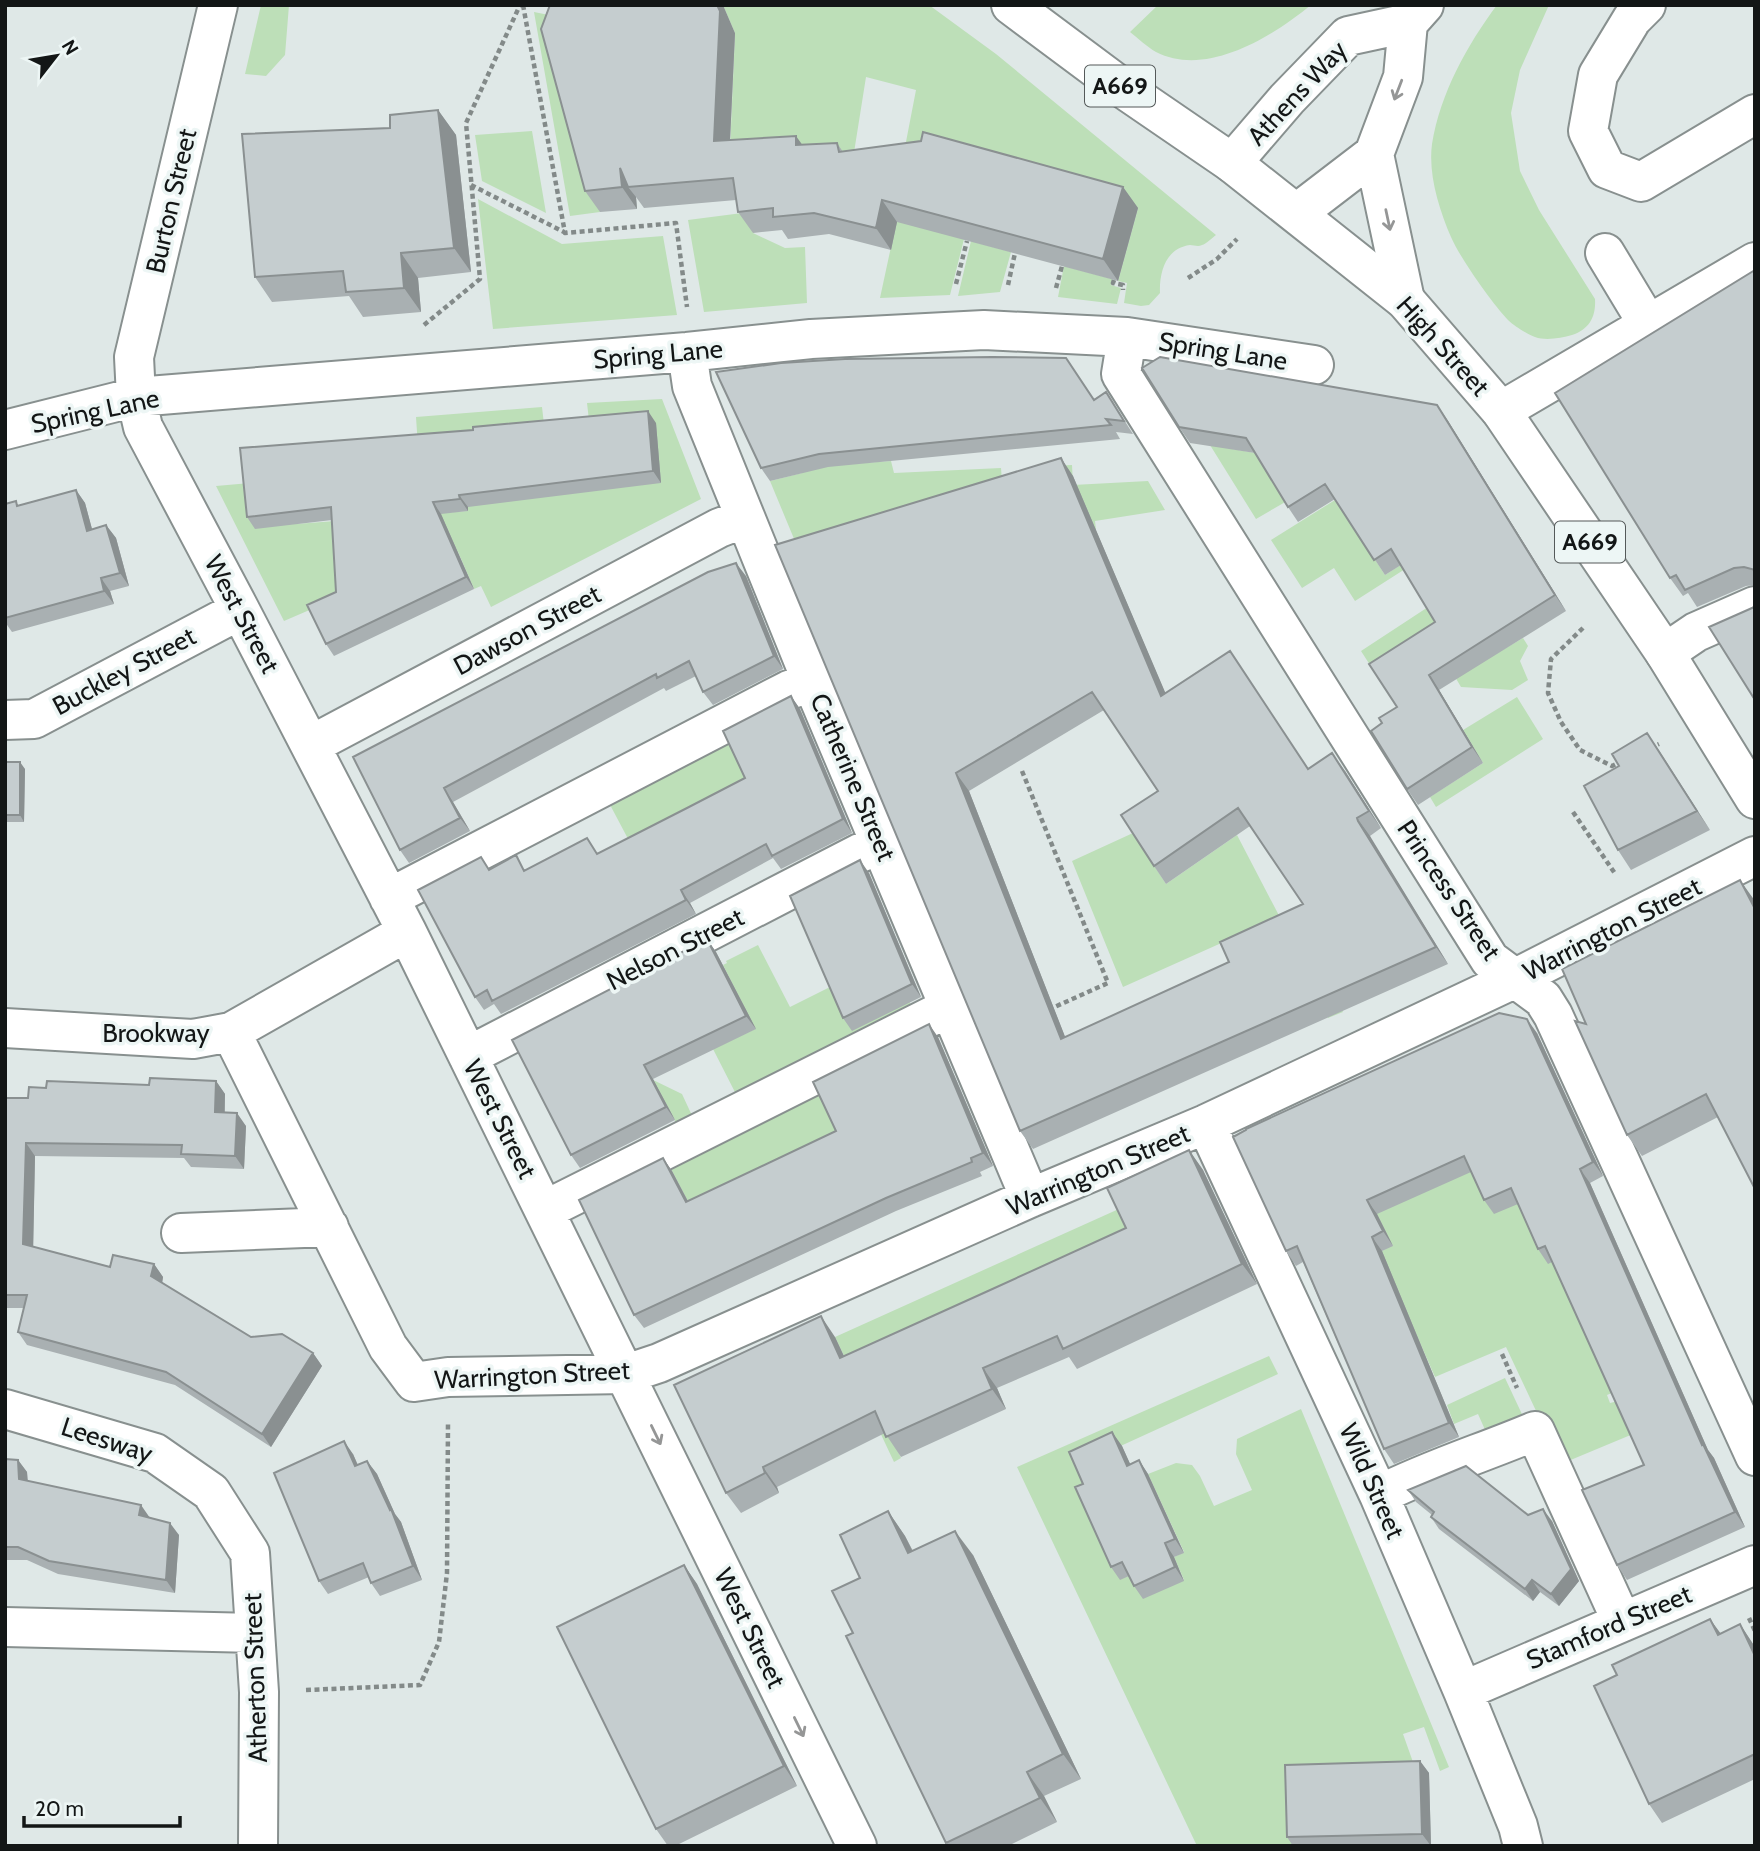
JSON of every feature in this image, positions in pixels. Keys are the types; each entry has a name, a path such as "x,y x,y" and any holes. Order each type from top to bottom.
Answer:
{"street":[{"name":"Burton Street","path":"136,397 134,357 218,5"},
{"name":"High Street","path":"1011,5 1121,87 1232,163 1405,300 1501,411 1665,653 1755,799"},
{"path":"1646,5 1632,19 1598,75 1588,131 1607,169 1641,183 1755,114"},
{"name":"Athens Way","path":"1232,163 1287,99 1348,36 1416,14 1403,77 1374,154"},
{"path":"1297,213 1374,154 1405,300"},
{"path":"1605,253 1649,326"},
{"path":"1501,411 1755,261"},
{"name":"Spring Lane","path":"5,430 136,397 687,352 811,339 984,330 1127,337 1314,365"},
{"name":"Princess Street","path":"1127,337 1121,374 1490,960 1543,999 1553,1015 1755,1456"},
{"name":"Catherine Street","path":"687,352 692,386 745,518 1030,1198"},
{"name":"West Street","path":"136,397 143,427 390,898 857,1846"},
{"name":"Dawson Street","path":"311,745 719,528 745,518"},
{"path":"1665,653 1696,632 1755,606"},
{"name":"Buckley Street","path":"5,720 34,719 240,610"},
{"path":"390,898 789,690 812,682"},
{"name":"Nelson Street","path":"468,1056 882,844"},
{"name":"Warrington Street","path":"431,1380 626,1374 659,1363 1030,1198 1206,1124 1516,978 1755,856"},
{"name":"Brookway","path":"5,1028 193,1039 231,1032 407,932"},
{"path":"545,1210 950,1007"},
{"path":"231,1032 388,1347 431,1380"},
{"name":"Wild Street","path":"1206,1124 1379,1495 1463,1690 1518,1826 1523,1846"},
{"path":"181,1233 329,1227"},
{"name":"Leesway","path":"5,1409 155,1453 211,1492 250,1553"},
{"path":"1379,1495 1470,1455 1492,1450 1535,1431 1622,1622"},
{"name":"Atherton Street","path":"250,1553 259,1692 258,1846"},
{"name":"Stamford Street","path":"1463,1690 1755,1565"},
{"path":"5,1627 255,1633"}],"path":[{"path":"412,326 425,325 480,279 466,123 522,5"},
{"path":"522,5 565,233"},
{"path":"471,185 565,233 676,223 688,309"},
{"path":"1188,278 1217,259 1237,239"},
{"path":"954,292 967,241"},
{"path":"1008,288 1015,253"},
{"path":"1114,280 1113,283 1123,285"},
{"path":"1583,628 1551,659 1548,692 1561,722 1580,750 1612,766 1623,760"},
{"path":"1647,750 1659,744"},
{"path":"1022,771 1108,983 1038,1014"},
{"path":"1573,813 1619,880"},
{"path":"259,1692 420,1685 439,1642 447,1573 431,1380"}],"green space":[{"path":"261,5 289,5 285,55 266,76 245,74"},
{"path":"723,5 929,5 996,54 1216,235 1199,246 1182,247 1170,256 1163,269 1160,293 1149,305 1124,303 1127,283 1118,281 1138,208 964,239 950,295 880,298 912,149 905,147 916,90 866,77 852,165 728,197 735,33"},
{"path":"1158,5 1311,5 1259,40 1217,57 1196,60 1176,59 1156,52 1130,32"},
{"path":"1497,5 1549,5 1520,70 1511,113 1520,171 1539,210 1595,299 1593,316 1587,325 1572,335 1563,337 1535,337 1514,325 1501,312 1455,246 1442,215 1433,179 1432,144 1441,107 1465,53"},
{"path":"534,12 569,19 600,212 570,216"},
{"path":"532,131 546,213 482,181 475,135"},
{"path":"478,199 562,244 663,236 677,315 493,329"},
{"path":"750,212 753,233 785,248 805,247 807,303 704,312 688,220"},
{"path":"971,241 1011,252 1000,292 958,296"},
{"path":"1064,266 1112,279 1111,285 1121,288 1117,304 1058,297"},
{"path":"662,399 701,499 491,607 481,586 474,589 458,552 386,577 284,621 216,486 250,483 296,524 467,511 418,447 416,417 542,407 545,433 590,429 587,403"},
{"path":"1210,445 1324,465 1325,460 1373,468 1380,479 1340,502 1349,516 1367,505 1371,511 1392,498 1399,509 1382,520 1390,533 1367,547 1385,575 1424,550 1427,555 1355,601 1334,568 1302,588 1271,540 1335,500 1323,480 1256,519"},
{"path":"795,447 849,464 891,461 894,473 1001,468 1003,494 1049,466 1072,465 1073,485 1148,481 1165,510 1095,521 1096,530 802,558 770,481 802,473"},
{"path":"1454,590 1494,655 1523,638 1528,646 1520,661 1528,680 1512,690 1461,687 1448,665 1379,679 1361,651"},
{"path":"1517,697 1543,739 1436,807 1430,797 1483,763 1463,730"},
{"path":"728,737 766,818 635,852 608,801"},
{"path":"1133,833 1166,884 1237,835 1286,929 1321,965 1343,1012 1328,1018 1300,958 1246,932 1123,987 1072,861"},
{"path":"758,945 790,1007 832,986 905,991 913,1010 739,1100 713,1049 755,1029 723,965"},
{"path":"649,1078 682,1094 695,1122 680,1130"},
{"path":"1389,1082 1472,1112 1520,1202 1548,1263 1556,1260 1614,1392 1607,1395 1610,1403 1618,1401 1633,1434 1561,1464 1506,1347 1435,1377 1380,1252 1393,1245 1374,1239"},
{"path":"819,1088 893,1129 686,1236 687,1200 668,1163"},
{"path":"1121,1208 1142,1251 863,1375 901,1458 894,1462 835,1337"},
{"path":"1269,1356 1278,1374 1079,1465 1120,1579 1131,1575 1184,1580 1174,1557 1184,1552 1148,1474 1176,1463 1192,1465 1214,1506 1252,1490 1236,1454 1237,1439 1301,1409 1449,1767 1440,1771 1424,1727 1403,1734 1419,1779 1295,1846 1197,1846 1017,1467"},
{"path":"1505,1378 1527,1425 1490,1441 1478,1414 1454,1424 1447,1405"}],"building":[{"path":"550,5 717,5 720,11 714,141 796,136 796,145 837,143 839,152 921,141 923,132 1123,187 1103,259 882,200 876,228 814,213 773,217 773,208 738,212 733,178 628,187 620,168 622,187 585,191 541,29"},
{"path":"438,110 454,248 401,253 404,288 346,292 343,271 255,277 242,134 390,128 390,115"},
{"path":"1755,270 1755,570 1734,568 1685,590 1676,575 1670,578 1555,393"},
{"path":"1160,357 1437,405 1555,595 1429,675 1472,747 1407,789 1371,731 1382,723 1379,718 1397,707 1369,664 1435,622 1391,549 1374,560 1325,484 1288,507 1246,438 1179,427 1142,368"},
{"path":"1066,358 1094,400 1106,392 1124,421 1106,419 1111,425 819,454 761,468 716,372 781,363 845,359"},
{"path":"648,411 653,471 459,495 460,499 433,502 466,577 326,644 307,605 336,592 331,507 247,517 240,448 473,430 473,427"},
{"path":"1061,458 1161,696 1230,651 1308,769 1332,753 1369,811 1357,818 1358,821 1436,947 1020,1131 775,545","holes":["1092,692 1158,791 1121,815 1154,866 1238,808 1303,904 1220,942 1229,962 1061,1039 956,773"]},
{"path":"76,490 87,531 106,525 120,573 101,578 104,591 5,618 5,504 16,501 17,506"},
{"path":"736,563 774,656 703,692 689,661 657,678 656,674 444,788 460,818 400,850 353,757 708,572"},
{"path":"1755,606 1755,700 1709,627"},
{"path":"791,696 843,819 772,856 766,844 681,890 686,900 492,1001 487,990 475,997 418,890 481,857 489,870 516,855 524,871 587,838 597,854 745,778 723,731"},
{"path":"1647,733 1697,811 1618,850 1584,786 1619,766 1612,754"},
{"path":"5,762 20,762 20,815 5,815"},
{"path":"860,860 912,984 843,1018 790,896"},
{"path":"1740,880 1755,909 1755,1189 1706,1094 1627,1135 1575,1021 1586,1024 1562,969"},
{"path":"707,939 746,1016 644,1065 666,1107 571,1155 512,1040"},
{"path":"1499,1013 1527,1019 1593,1162 1580,1169 1702,1445 1735,1512 1617,1565 1582,1490 1644,1465 1545,1246 1538,1249 1511,1188 1484,1200 1464,1156 1367,1200 1383,1231 1372,1237 1449,1423 1384,1449 1297,1246 1286,1251 1233,1137"},
{"path":"929,1024 983,1153 971,1158 972,1162 886,1198 634,1315 579,1200 663,1158 686,1202 836,1131 813,1082"},
{"path":"150,1078 216,1081 215,1112 237,1113 235,1156 181,1154 182,1145 26,1143 23,1244 110,1267 113,1255 154,1264 151,1276 251,1337 282,1334 313,1353 262,1434 166,1372 18,1332 27,1295 5,1295 5,1098 28,1098 29,1087 46,1088 47,1081 149,1085"},
{"path":"1189,1150 1242,1264 1063,1349 1057,1336 983,1368 992,1389 886,1437 875,1411 763,1467 765,1473 726,1493 674,1385 821,1316 840,1358 988,1291 1126,1228 1107,1188"},
{"path":"1112,1432 1127,1466 1139,1460 1175,1539 1165,1543 1175,1567 1134,1586 1122,1562 1111,1567 1075,1487 1083,1484 1069,1452"},
{"path":"344,1441 355,1466 367,1461 391,1509 413,1566 371,1583 363,1563 319,1581 274,1473"},
{"path":"5,1459 18,1460 19,1479 141,1505 139,1515 170,1523 166,1580 49,1561 18,1547 5,1547"},
{"path":"1466,1466 1528,1515 1543,1509 1571,1569 1551,1594 1532,1580 1525,1589 1431,1517 1434,1512 1408,1490"},
{"path":"888,1511 908,1553 955,1531 1063,1754 1027,1772 1040,1798 946,1843 846,1636 853,1633 832,1591 860,1578 840,1535"},
{"path":"684,1565 784,1766 656,1829 557,1627"},
{"path":"1710,1619 1718,1635 1740,1624 1755,1656 1755,1754 1649,1804 1594,1686 1617,1675 1612,1665"},
{"path":"1420,1761 1422,1834 1287,1837 1285,1765"}]}
